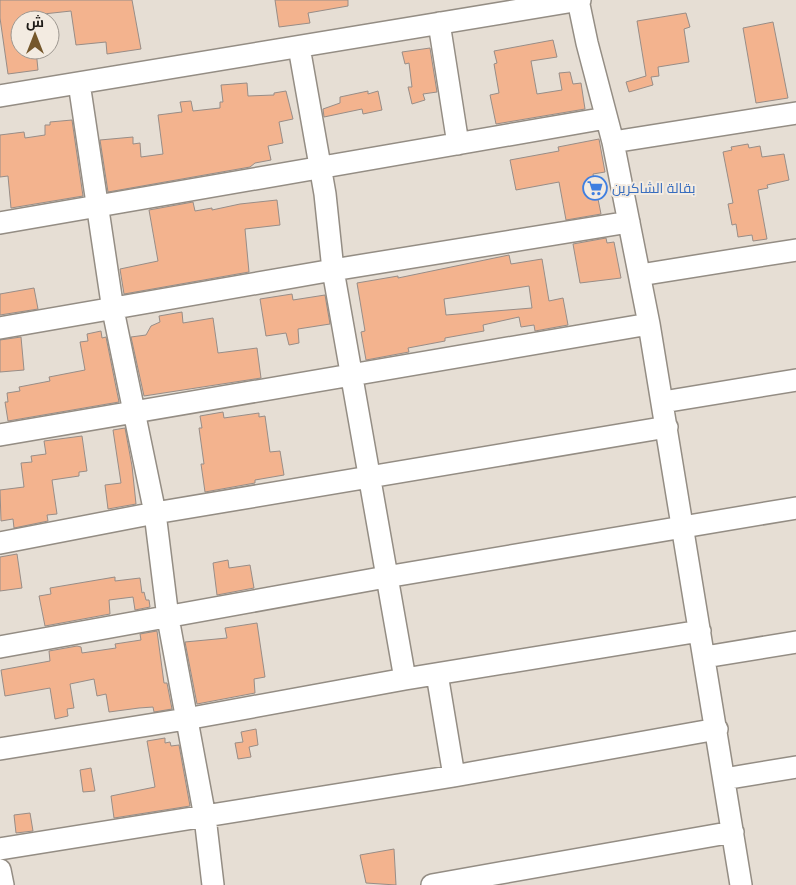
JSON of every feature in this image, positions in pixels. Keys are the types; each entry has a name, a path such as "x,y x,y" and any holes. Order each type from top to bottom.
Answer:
{"street":[{"path":"0,96 579,0 613,142 649,324 717,729 741,885"},
{"path":"439,24 458,144"},
{"path":"299,47 321,169 333,270 405,679"},
{"path":"79,83 113,310 154,513 168,618 204,817 213,885"},
{"path":"613,142 796,113"},
{"path":"0,224 606,118"},
{"path":"0,328 113,310 333,270 629,222"},
{"path":"640,275 796,250"},
{"path":"0,435 135,414 649,324"},
{"path":"663,402 796,380"},
{"path":"0,543 154,513 667,428"},
{"path":"0,647 386,577 796,508"},
{"path":"0,749 405,679 700,631"},
{"path":"705,657 796,642"},
{"path":"437,674 454,776"},
{"path":"0,849 454,776 717,729"},
{"path":"724,779 796,767"},
{"path":"439,884 733,832"},
{"path":"0,870 3,885"}],"building":[{"path":"0,0 132,0 141,49 107,54 106,42 76,45 71,11 10,10 10,60 37,60 38,70 8,74 0,18"},
{"path":"275,0 348,0 348,6 308,13 310,23 279,27"},
{"path":"686,13 690,27 684,29 689,62 658,67 659,76 651,77 653,85 629,92 626,82 646,76 637,21"},
{"path":"773,22 788,98 756,103 743,28"},
{"path":"553,40 557,57 531,61 537,94 562,90 559,73 570,72 573,84 581,83 585,109 496,124 490,95 499,93 494,64 497,63 494,51"},
{"path":"430,48 437,92 423,94 425,100 412,104 408,87 412,87 409,63 405,64 402,52"},
{"path":"247,83 248,96 274,95 274,93 286,91 293,119 279,122 283,143 268,146 271,160 255,163 250,167 108,192 100,140 133,137 133,144 140,143 141,157 163,154 158,115 182,112 180,102 191,101 193,111 220,108 220,102 223,102 221,85"},
{"path":"368,91 368,94 378,91 382,110 363,114 362,109 324,117 323,109 340,103 340,97"},
{"path":"72,120 83,196 11,208 8,176 0,177 0,135 24,132 25,138 45,135 45,125 50,125 50,122"},
{"path":"599,139 605,172 593,174 601,214 566,220 559,182 516,190 510,160 559,151 558,147"},
{"path":"748,144 749,148 760,146 762,157 784,154 789,180 767,185 768,188 758,190 767,239 753,241 752,235 738,237 736,224 732,225 728,204 733,203 723,152 732,150 731,147"},
{"path":"277,200 280,225 245,229 249,272 124,294 120,269 158,261 149,210 193,202 195,211 212,208 212,210 240,204"},
{"path":"606,238 607,243 614,242 621,278 580,283 573,244"},
{"path":"509,255 511,264 542,259 549,301 563,298 568,325 535,331 534,325 521,327 519,317 483,325 484,331 445,338 445,341 408,348 409,352 366,360 361,332 365,331 357,283 398,276 398,278","holes":["529,286 532,308 446,315 444,299"]},
{"path":"34,288 38,309 0,315 0,294"},
{"path":"292,294 293,300 325,295 330,324 298,329 299,343 289,345 286,333 266,336 260,299"},
{"path":"182,312 183,323 213,318 218,353 257,348 261,378 144,396 131,337 146,335 151,326 160,322 159,316"},
{"path":"101,331 102,338 106,337 119,402 8,421 5,402 8,402 7,393 20,391 19,387 50,381 49,377 85,370 80,342 88,341 87,334"},
{"path":"21,337 24,370 0,372 0,340"},
{"path":"223,412 224,418 259,413 259,417 265,416 270,452 280,451 284,475 255,480 255,483 205,492 201,464 204,464 199,428 202,428 200,416"},
{"path":"125,428 136,504 108,509 105,485 121,483 113,430"},
{"path":"82,436 87,471 79,472 79,476 52,480 57,514 47,515 48,521 14,528 13,519 1,521 0,490 24,487 21,463 32,462 31,456 46,454 44,441"},
{"path":"17,554 22,588 0,591 0,557"},
{"path":"228,560 229,568 250,565 254,588 217,595 213,563"},
{"path":"115,577 115,581 140,578 142,593 144,592 146,600 149,600 150,607 135,610 133,597 109,600 110,614 45,626 39,596 51,594 50,588"},
{"path":"257,623 265,677 254,679 255,693 197,704 185,642 227,638 225,628"},
{"path":"157,631 164,683 167,683 172,709 154,712 153,707 109,712 106,694 97,696 94,679 70,684 74,708 67,709 68,716 55,719 50,688 5,696 1,670 50,661 49,651 77,646 81,647 82,653 116,648 115,644 141,640 140,634"},
{"path":"256,729 258,745 249,747 251,757 238,759 235,743 243,742 241,732"},
{"path":"165,738 165,743 170,742 171,746 179,745 190,806 114,818 111,796 155,787 147,741"},
{"path":"91,768 95,791 83,792 80,770"},
{"path":"30,813 33,831 16,833 14,815"},
{"path":"394,849 396,885 366,883 360,855"}],"place":[{"name":"بقالة الشاكرين","path":"595,188"}]}
